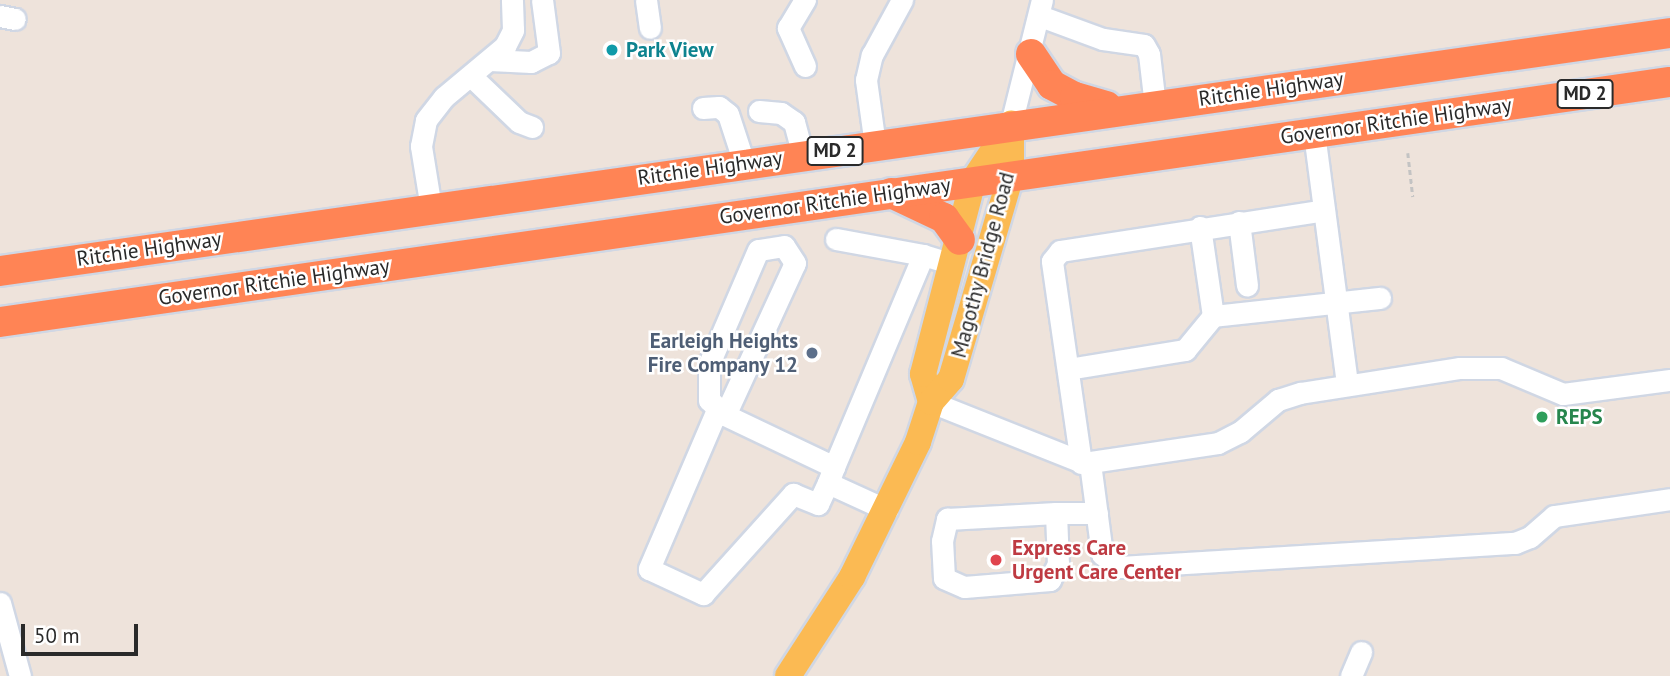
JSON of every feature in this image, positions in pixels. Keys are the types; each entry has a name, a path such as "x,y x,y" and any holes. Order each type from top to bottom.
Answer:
{"highway":[{"name":"Ritchie Highway","path":"0,271 1011,124 1670,33"},
{"path":"1031,54 1052,85 1075,97 1121,109"},
{"name":"Governor Ritchie Highway","path":"0,322 1670,82"},
{"path":"891,193 944,218 956,252"}],"main road":[{"name":"Magothy Bridge Road","path":"788,676 834,608 887,510 918,442 931,402 951,379 1011,176 1011,124"},
{"name":"Magothy Bridge Road","path":"931,402 923,374 973,181 1011,124"}],"street":[{"path":"431,208 421,146 426,120 490,60 513,30 512,0"},
{"path":"490,60 531,62 549,53 542,0"},
{"path":"646,0 650,29"},
{"path":"805,0 788,28 805,66"},
{"path":"875,145 866,80 872,55 902,0"},
{"path":"1011,124 1041,8 1102,39 1144,45 1149,54 1155,105"},
{"path":"471,76 519,122 532,127"},
{"path":"703,108 719,107 727,114 744,163"},
{"path":"760,111 781,113 794,122 803,155"},
{"path":"1314,133 1347,385"},
{"path":"781,209 784,246 795,263 721,413 649,569 703,594 793,494 818,505 923,255"},
{"path":"1324,210 1200,227 1060,251 1052,261 1068,369 1097,513 1102,554 1120,567 1515,543 1530,537 1555,516 1670,499"},
{"path":"1239,222 1249,301"},
{"path":"1200,227 1213,316"},
{"path":"836,239 923,255 956,252"},
{"path":"784,246 758,250 709,364 709,400 721,413 887,510"},
{"path":"1068,369 1185,350 1213,316 1249,301 1336,303 1380,298"},
{"path":"931,402 1086,463 1219,443 1240,432 1279,400 1347,385 1488,366 1563,394 1670,380"},
{"path":"1056,513 1058,564 1049,580 964,587 944,578 942,541 947,519 1056,513 1097,513"},
{"path":"0,603 20,676"},
{"path":"1351,676 1361,652"}],"path":[{"path":"1408,153 1413,198"}],"place":[{"name":"Park View","path":"612,50"},
{"name":"Earleigh Heights Fire Company 12","path":"812,353"},
{"name":"REPS","path":"1542,417"},
{"name":"Express Care Urgent Care Center","path":"996,560"}]}
